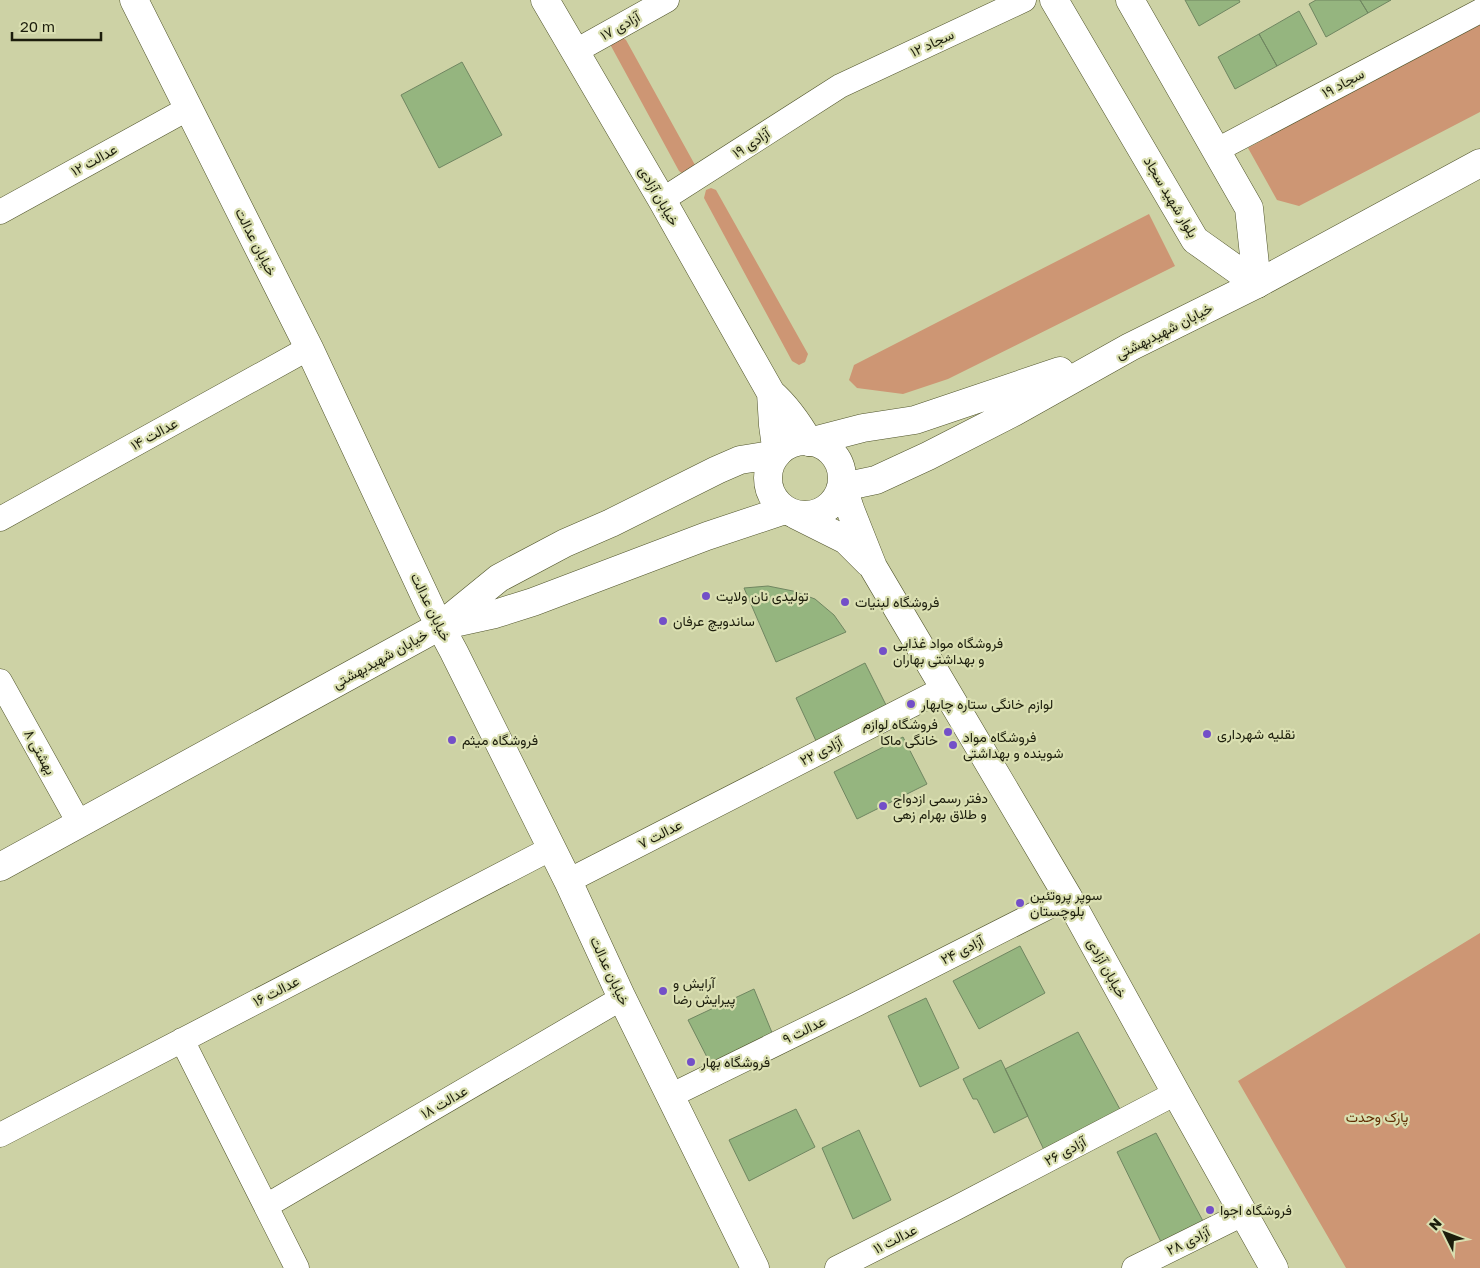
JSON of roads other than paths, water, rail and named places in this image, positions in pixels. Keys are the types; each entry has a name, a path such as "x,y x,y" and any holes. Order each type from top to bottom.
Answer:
{"main road":[{"name":"خیابان عدالت","path":"134,0 309,348 440,626 552,848 622,998 755,1268"},
{"name":"خیابان آزادی","path":"545,0 662,200 771,393"},
{"name":"بلوار شهید سجاد","path":"1054,0 1195,240 1257,284"},
{"path":"1130,0 1249,208 1257,284"},
{"name":"خیابان شهیدبهشتی","path":"842,484 857,484 876,480 896,472 1014,412 1130,347 1257,284 1479,164"},
{"path":"810,442 863,428 916,420 1130,347"},
{"path":"771,393 796,419 810,442"},
{"path":"771,393 777,454"},
{"path":"791,512 809,516 821,512 832,504 839,495 842,484 842,472 838,460 821,444 797,442 787,446 777,454 771,465 768,477 770,490 776,501 791,512 846,540 873,567"},
{"path":"440,626 500,578 565,543 611,523 732,463 777,454"},
{"path":"842,484 873,567"},
{"name":"خیابان شهیدبهشتی","path":"0,867 440,626 495,614 534,602 707,536 791,512"},
{"name":"خیابان آزادی","path":"873,567 1068,897 1274,1268"}],"street":[{"name":"آزادی ۱۷","path":"574,52 667,0"},
{"name":"سجاد ۱۲","path":"840,86 1024,0"},
{"name":"سجاد ۱۹","path":"1217,150 1474,14"},
{"name":"آزادی ۱۹","path":"662,200 840,86"},
{"name":"عدالت ۱۲","path":"0,212 189,108"},
{"name":"عدالت ۱۴","path":"0,520 309,348"},
{"name":"بهشتی ۸","path":"0,681 80,824"},
{"name":"آزادی ۲۲","path":"751,787 945,688"},
{"name":"عدالت ۷","path":"568,881 751,787"},
{"name":"عدالت ۱۶","path":"0,1135 552,848"},
{"name":"آزادی ۲۴","path":"856,1004 1068,897"},
{"name":"عدالت ۱۸","path":"266,1206 622,998"},
{"name":"عدالت ۹","path":"670,1096 856,1004"},
{"path":"182,1040 297,1268"},
{"name":"آزادی ۲۶","path":"954,1210 1176,1093"},
{"name":"عدالت ۱۱","path":"837,1268 954,1210"},
{"name":"آزادی ۲۸","path":"1134,1268 1243,1214"}],"place":[{"name":"تولیدی نان ولایت","path":"706,596"},
{"name":"فروشگاه لبنیات","path":"845,602"},
{"name":"ساندویچ عرفان","path":"663,621"},
{"name":"فروشگاه مواد غذایی و بهداشتی بهاران","path":"883,651"},
{"name":"لوازم خانگی ستاره چابهار","path":"911,704"},
{"name":"فروشگاه لوازم خانگی ماکا","path":"948,732"},
{"name":"نقلیه شهرداری","path":"1207,734"},
{"name":"فروشگاه میثم","path":"452,740"},
{"name":"فروشگاه مواد شوینده و بهداشتی","path":"953,745"},
{"name":"دفتر رسمی ازدواج و طلاق بهرام زهی","path":"883,806"},
{"name":"سوپر پروتئین بلوچستان","path":"1020,903"},
{"name":"آرایش و پیرایش رضا","path":"663,991"},
{"name":"فروشگاه بهار","path":"691,1062"},
{"name":"فروشگاه اجوا","path":"1210,1210"}],"park label":[{"name":"پارک وحدت","path":"1377,1117"}]}
